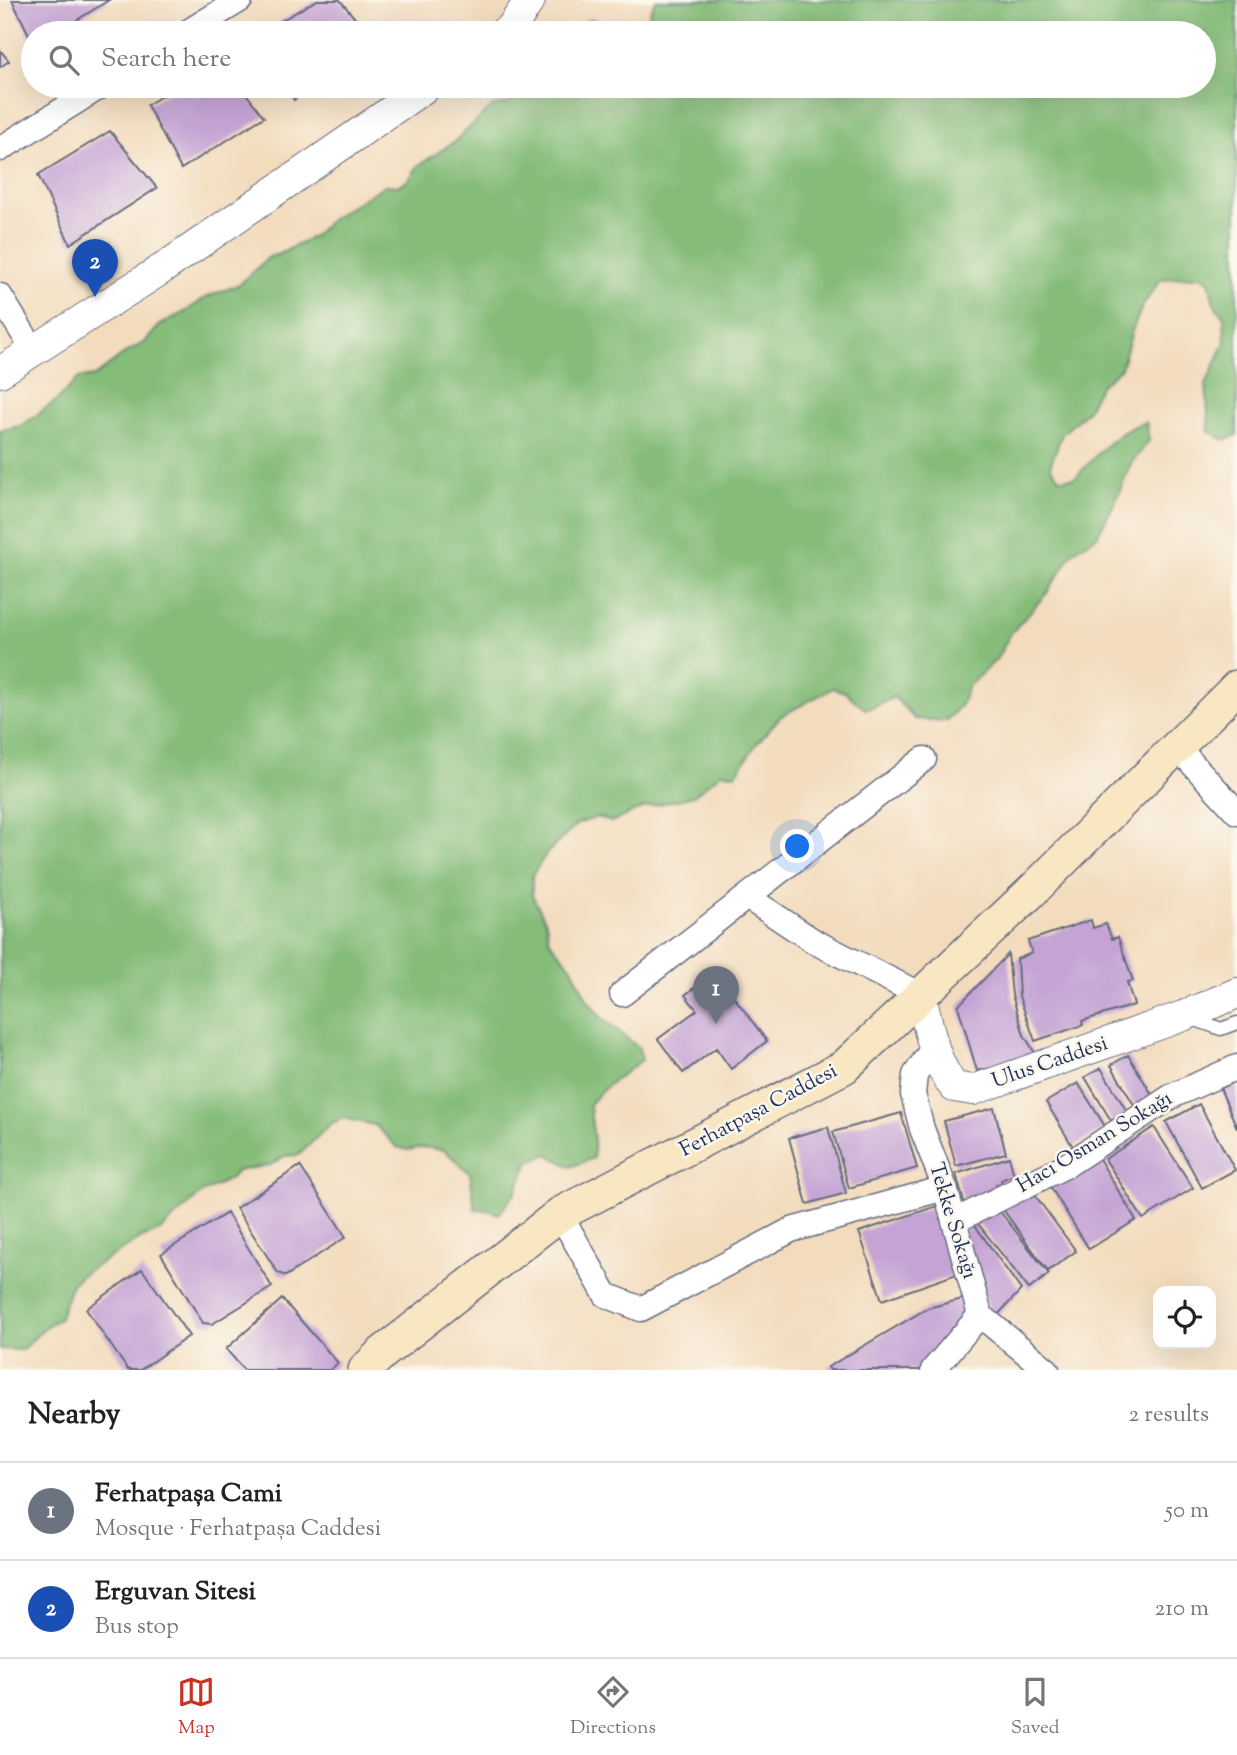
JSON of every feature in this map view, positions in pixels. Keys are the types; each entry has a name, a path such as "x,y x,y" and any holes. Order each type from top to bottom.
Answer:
{"main road":[{"name":"Ferhatpaşa Caddesi","path":"365,1370 381,1354 560,1214 844,1067 1029,894 1237,687"}],"street":[{"path":"206,21 240,0"},
{"path":"516,21 530,0"},
{"path":"0,149 83,98"},
{"path":"1,370 162,269 410,98"},
{"path":"0,296 34,351"},
{"path":"1177,747 1237,812"},
{"path":"622,994 924,759"},
{"path":"747,897 815,942 921,995"},
{"name":"Ulus Caddesi","path":"921,995 933,1048 942,1070 954,1087 974,1090 1183,1016 1237,993"},
{"name":"Tekke Sokağı","path":"933,1048 915,1075 913,1094 922,1129 945,1188 980,1315"},
{"name":"Hacı Osman Sokağı","path":"954,1221 1067,1165 1172,1096 1237,1067"},
{"path":"560,1214 606,1294 641,1308 791,1230 945,1188"},
{"path":"933,1370 980,1315 1047,1370"}],"lane":[{"path":"1183,1016 1221,1029 1237,1023"}],"green space":[{"path":"656,0 1237,0 1237,435 1224,440 1209,431 1206,384 1225,343 1224,317 1214,304 1209,281 1200,276 1161,279 1142,307 1121,368 1100,386 1087,411 1062,434 1050,466 1060,479 1075,478 1116,437 1146,422 1149,441 1130,465 1097,536 1074,551 1047,593 1011,633 996,660 968,686 961,705 946,721 915,719 894,697 865,709 845,692 833,688 781,716 757,743 736,774 721,773 693,796 643,808 611,822 598,817 577,824 546,854 532,876 532,895 546,922 549,940 571,966 588,1001 602,1018 639,1048 642,1060 608,1085 590,1103 593,1158 571,1167 547,1154 529,1162 515,1193 499,1214 475,1209 470,1173 444,1150 421,1147 408,1150 397,1147 375,1125 343,1118 330,1124 299,1155 285,1156 270,1165 237,1171 230,1179 200,1194 160,1231 142,1238 81,1275 72,1284 59,1319 45,1327 22,1350 0,1349 0,431 23,425 57,400 79,378 95,376 145,342 161,324 205,298 240,284 269,257 314,236 331,219 385,185 397,186 408,181 418,166 455,141 493,106 507,104 514,98 1216,98 1216,21 647,21"}],"building":[{"path":"12,0 109,0 75,21 22,21"},
{"path":"317,0 340,0 357,21 281,21"},
{"path":"0,50 9,61 0,67"},
{"path":"158,98 249,98 264,117 181,169 147,105"},
{"path":"110,131 157,188 70,244 38,175"},
{"path":"1091,920 1093,928 1106,924 1112,939 1118,937 1133,981 1127,982 1134,1005 1082,1021 1083,1025 1035,1041 1019,996 1017,959 1032,953 1028,941"},
{"path":"1008,954 1012,995 1024,1035 1038,1058 977,1071 958,1006"},
{"path":"715,972 767,1041 731,1069 716,1048 683,1073 658,1039 697,1010 685,995"},
{"path":"1128,1055 1156,1101 1138,1112 1111,1065"},
{"path":"1101,1068 1129,1115 1113,1124 1085,1077"},
{"path":"1237,1080 1237,1128 1220,1088"},
{"path":"1078,1083 1106,1128 1073,1147 1046,1102"},
{"path":"1199,1104 1235,1170 1202,1188 1166,1122"},
{"path":"994,1108 1006,1153 956,1166 944,1121"},
{"path":"901,1113 917,1168 849,1188 833,1132"},
{"path":"828,1127 846,1193 807,1204 789,1138"},
{"path":"1154,1127 1193,1188 1143,1219 1105,1159"},
{"path":"1009,1157 1014,1175 996,1184 1000,1195 965,1206 956,1174"},
{"path":"1098,1157 1136,1220 1089,1249 1050,1186"},
{"path":"300,1166 346,1237 286,1276 278,1273 236,1208"},
{"path":"1031,1190 1076,1251 1048,1271 1004,1211"},
{"path":"937,1206 960,1273 882,1300 859,1232"},
{"path":"998,1209 1049,1274 1029,1289 976,1221"},
{"path":"227,1213 272,1287 212,1324 203,1323 161,1254"},
{"path":"974,1224 1021,1290 993,1320 962,1233"},
{"path":"142,1269 189,1336 140,1370 128,1370 86,1309"},
{"path":"966,1298 968,1309 946,1344 925,1370 830,1370 828,1367 928,1308"},
{"path":"282,1299 338,1363 330,1370 244,1370 226,1349"}],"place":[{"name":"Erguvan Sitesi","path":"95,297"},
{"name":"Ferhatpaşa Cami","path":"716,1024"}]}
